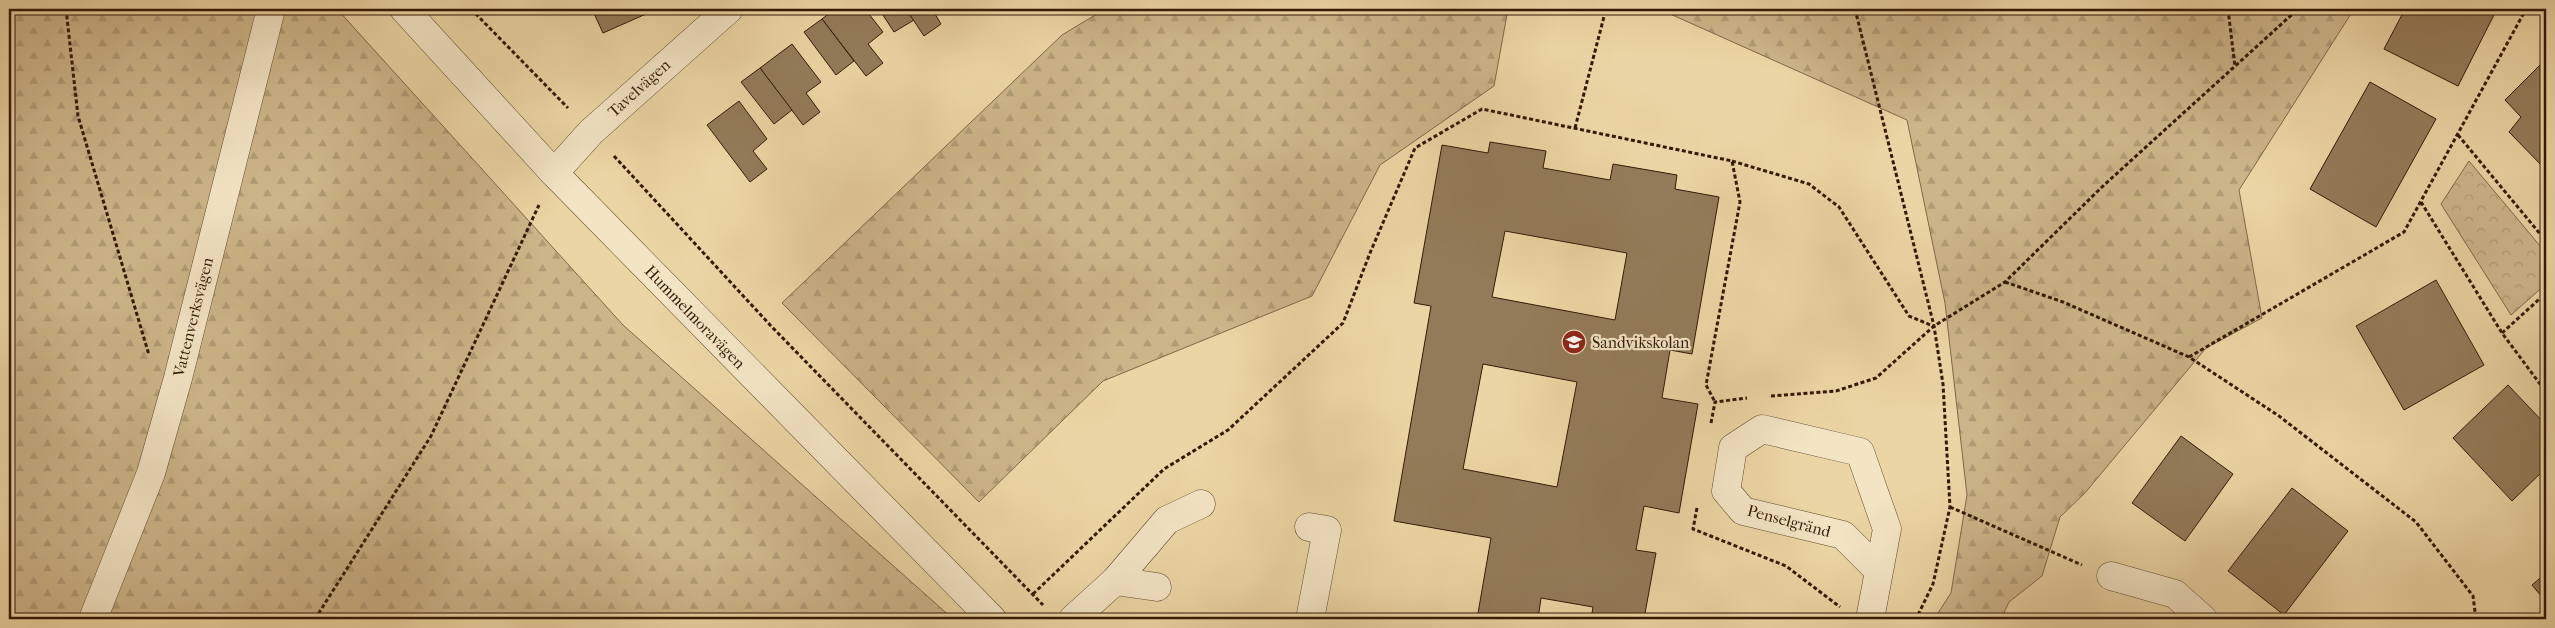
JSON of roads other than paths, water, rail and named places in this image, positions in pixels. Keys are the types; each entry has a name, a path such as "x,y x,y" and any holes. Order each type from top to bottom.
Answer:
{"street":[{"name":"Vattenverksvägen","path":"93,619 151,473 178,378 271,9"},
{"name":"Hummelmoravägen","path":"404,9 554,173 992,619"},
{"name":"Tavelvägen","path":"554,173 591,132 726,10"},
{"name":"Penselgränd","path":"1870,619 1887,529 1860,452 1762,429 1733,448 1726,491 1742,511 1842,535 1879,571"},
{"path":"1073,619 1116,581 1168,520 1201,504"},
{"path":"1302,618 1327,530 1309,527"},
{"path":"2111,576 2176,594 2203,619"},
{"path":"1116,581 1157,587"}],"place":[{"name":"Sandvikskolan","path":"1574,342"}]}
